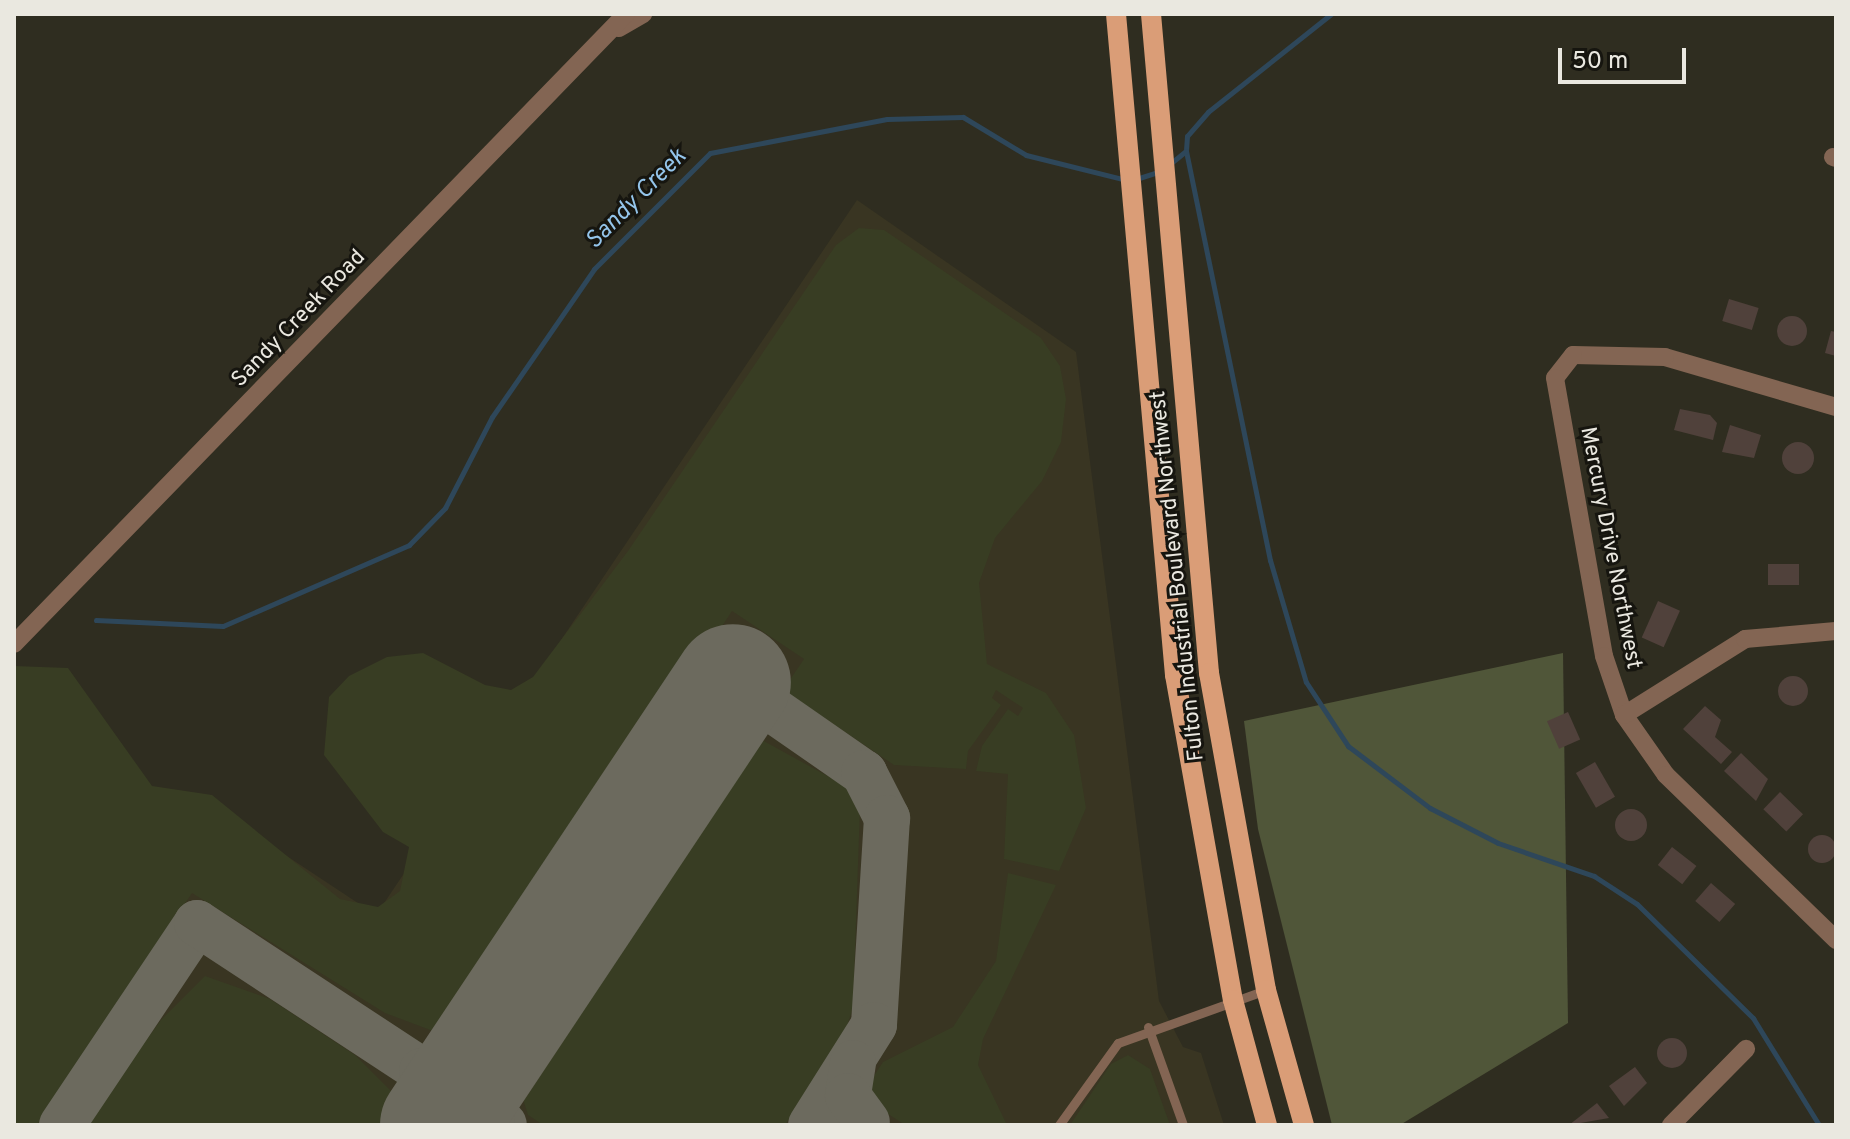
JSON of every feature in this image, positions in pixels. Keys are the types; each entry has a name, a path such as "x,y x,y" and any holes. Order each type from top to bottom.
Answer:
{"main road":[{"name":"Fulton Industrial Boulevard Northwest","path":"1116,14 1175,675 1233,1000 1267,1125"},
{"name":"Fulton Industrial Boulevard Northwest","path":"1151,14 1167,227 1209,673 1266,990 1304,1125"}],"street":[{"name":"Sandy Creek Road","path":"14,644 622,21 643,14"},
{"name":"Mercury Drive Northwest","path":"1836,407 1665,357 1573,355 1559,366 1555,378 1604,656 1624,715 1666,775 1836,940"},
{"path":"1624,715 1745,639 1836,631"},
{"path":"1673,1124 1746,1049"}],"lane":[{"path":"1059,1125 1100,1063 1148,1027 1266,990"},
{"path":"1148,1027 1183,1125"}],"shaded area":[{"path":"857,200 1076,352 1159,1001 1183,1047 1201,1053 1224,1125 14,1125 201,799 376,915"}],"green space":[{"path":"859,228 884,230 1041,338 1060,366 1066,399 1061,442 1042,481 995,538 979,583 987,664 1046,693 1074,735 1086,808 1059,871 1004,859 1008,774 976,771 982,746 1008,709 1018,716 1023,708 996,690 992,698 1001,705 968,751 966,769 894,765 783,690 804,659 732,611 457,1029 441,1034 385,1013 192,893 37,1125 14,1125 14,666 68,668 152,786 212,795 340,899 378,907 400,891 409,847 383,832 324,755 329,697 349,676 387,657 423,653 485,685 511,690 533,677 628,551 836,245"},
{"path":"1563,653 1568,1023 1400,1125 1332,1125 1258,829 1244,721"},
{"path":"760,739 844,785 860,808 853,1007 843,1039 785,1125 543,1125 528,1115 517,1080 741,746"},
{"path":"1008,873 1056,885 983,1039 978,1065 1007,1125 905,1125 876,1106 868,1085 883,1062 953,1027 996,961"},
{"path":"205,976 270,999 355,1055 401,1101 393,1125 84,1125 161,1020"},
{"path":"1128,1055 1150,1069 1170,1125 1070,1125 1111,1064"}],"building":[{"path":"1729,299 1759,308 1752,330 1722,321"},
{"path":"1792,316 1803,320 1807,331 1803,342 1792,346 1781,342 1777,331 1781,320"},
{"path":"1831,331 1836,332 1836,356 1825,353"},
{"path":"1680,409 1710,415 1717,423 1713,440 1674,430"},
{"path":"1730,425 1761,435 1754,458 1722,452"},
{"path":"1798,442 1809,447 1814,458 1809,469 1798,474 1787,469 1782,458 1787,447"},
{"path":"1768,564 1799,564 1799,585 1768,585"},
{"path":"1658,601 1680,611 1664,647 1642,638"},
{"path":"1793,676 1804,680 1808,691 1804,702 1793,706 1782,702 1778,691 1782,680"},
{"path":"1705,706 1721,720 1715,737 1732,752 1721,764 1683,729"},
{"path":"1568,712 1580,739 1559,749 1547,721"},
{"path":"1741,753 1768,779 1756,801 1724,771"},
{"path":"1595,762 1615,797 1596,808 1576,773"},
{"path":"1780,792 1803,814 1786,831 1763,809"},
{"path":"1631,809 1642,814 1647,825 1642,836 1631,841 1620,836 1615,825 1620,814"},
{"path":"1822,835 1832,839 1836,849 1832,859 1822,863 1812,859 1808,849 1812,839"},
{"path":"1672,847 1696,866 1682,884 1658,865"},
{"path":"1711,883 1735,904 1719,922 1695,901"},
{"path":"1672,1038 1683,1042 1687,1053 1683,1064 1672,1068 1661,1064 1657,1053 1661,1042"},
{"path":"1635,1067 1647,1083 1624,1106 1609,1086"},
{"path":"1597,1103 1609,1118 1569,1125"}],"waterway":[{"path":"1331,14 1208,112 1187,136 1186,151 1270,560 1306,682 1348,746 1430,808 1498,843 1594,876 1637,904 1753,1018 1819,1125"},
{"name":"Sandy Creek","path":"96,620 223,626 409,545 445,508 492,417 594,269 710,153 887,119 963,117 1026,155 1126,180"},
{"name":"Sandy Creek","path":"1171,163 1186,151"},
{"name":"Sandy Creek","path":"1136,179 1160,171"}],"taxiway":[{"path":"733,682 864,773 887,818 874,1025 811,1125"},
{"path":"62,1125 197,923 504,1125"},
{"path":"437,1125 437,1091 422,1071 454,1073 483,1057 476,1090 492,1117 469,1112 439,1125"},
{"path":"853,1063 848,1096 867,1122"}],"runway":[{"path":"438,1125 733,682"}]}
